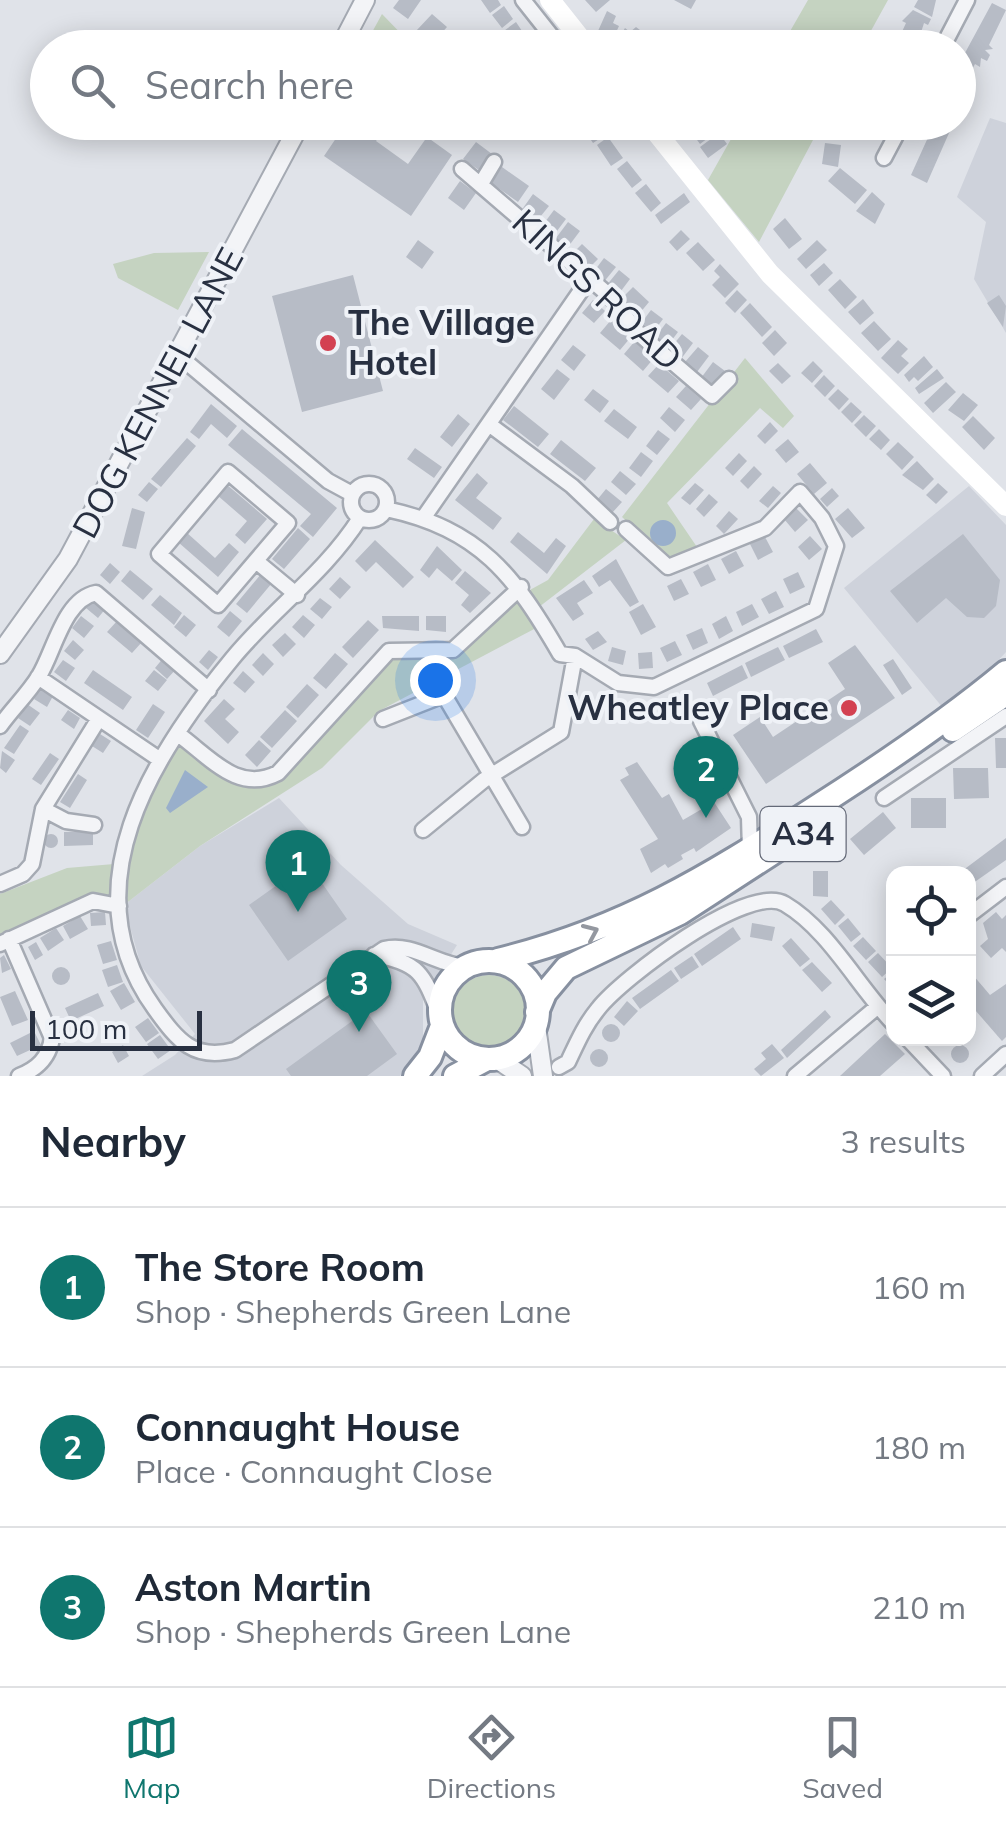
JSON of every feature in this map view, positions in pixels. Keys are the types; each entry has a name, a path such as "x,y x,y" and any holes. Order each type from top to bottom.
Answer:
{"highway":[{"name":"A34","path":"466,967 485,959 498,960 564,944 666,899 873,770 1006,672"},
{"name":"A34","path":"455,1076 520,1049 556,978 680,913 774,855 1006,694"},
{"path":"498,960 531,984 536,1019"},
{"path":"415,1076 430,1056 446,988 466,967"},
{"path":"441,1021 456,1048 491,1059"}],"main road":[{"path":"550,0 574,30"},
{"path":"662,140 770,274 1006,506"}],"street":[{"path":"349,30 365,0"},
{"path":"523,0 547,30"},
{"path":"951,30 967,0"},
{"name":"DOG KENNEL LANE","path":"0,654 68,559 292,140"},
{"path":"884,158 894,140"},
{"name":"KINGS ROAD","path":"482,182 494,162"},
{"name":"KINGS ROAD","path":"462,169 482,182 610,297 636,331 707,402 730,379"},
{"path":"424,517 588,279"},
{"path":"179,356 328,481 352,494"},
{"path":"490,425 572,486 610,522"},
{"path":"228,472 288,524 256,561 218,606 158,554 228,472"},
{"path":"373,484 385,495 386,508 376,518 360,518 351,504 352,494 361,486 373,484"},
{"path":"386,508 424,517 475,544 521,588 560,654 575,656 618,683 654,687 816,609 836,546 822,518 800,492 765,528 668,567 626,529"},
{"path":"360,518 296,595 233,657 160,759 136,803 125,840 119,906 133,971 145,995 179,1040 203,1053 235,1050 373,955 396,946 448,965 466,967"},
{"path":"256,561 296,595"},
{"path":"178,734 241,780 258,783 278,773 389,650 453,650 521,588"},
{"path":"0,726 38,678 73,611 88,594 96,593 209,690"},
{"path":"422,830 492,775 561,732 575,656"},
{"path":"38,678 160,759"},
{"path":"382,719 444,695 522,827"},
{"path":"884,798 1006,716"},
{"path":"0,884 32,864 43,810 98,720"},
{"path":"701,721 749,817 750,850"},
{"path":"43,810 66,821 94,825"},
{"path":"749,817 785,827"},
{"path":"976,910 1006,887"},
{"path":"536,1019 551,1071 568,1062 567,1040 620,988 696,932 757,900 782,902 808,922 886,1016"},
{"path":"19,1076 34,1070 46,1057 52,1038 5,941 93,902 119,906"},
{"path":"680,913 696,932"},
{"path":"373,955 399,958 420,972 441,1021"},
{"path":"794,1076 877,1007"},
{"path":"915,1046 943,1076"},
{"path":"988,1073 1006,1054"},
{"path":"491,1059 522,1076"}],"shaded area":[{"path":"990,118 1006,123 1006,333 974,279 986,222 957,197"},
{"path":"969,486 1006,525 1006,652 971,690 943,708 844,588"},
{"path":"279,798 341,865 408,924 457,945 423,999 423,1042 400,1076 142,1076 175,1055 195,1034 141,966 124,905 200,846"}],"green space":[{"path":"808,0 888,0 871,30 791,30"},
{"path":"382,14 398,30 373,30"},
{"path":"730,140 813,140 759,242 708,180"},
{"path":"209,252 178,310 118,278 113,264 154,253"},
{"path":"745,358 794,416 783,428 760,408 667,503 697,547 669,561 622,517"},
{"path":"594,519 626,540 539,607 528,591 548,580"},
{"path":"519,595 538,627 379,711 322,768 200,846 124,905 129,859 139,820 181,744 225,777 246,782 278,780 393,656 455,654"},
{"path":"114,864 114,899 0,939 0,894 67,868"},
{"path":"489,975 514,986 525,1011 514,1036 489,1047 464,1036 453,1011 464,986"}],"water":[{"path":"663,520 672,524 676,533 672,542 663,546 654,542 650,533 654,524"},
{"path":"185,770 208,787 170,813 166,808"}],"building":[{"path":"399,0 421,0 408,19 393,8"},
{"path":"481,0 498,0 501,5 490,13"},
{"path":"585,0 610,0 596,12"},
{"path":"674,0 696,0 691,9"},
{"path":"918,0 936,0 932,17 914,7"},
{"path":"992,3 1006,10 989,45 993,49 985,50 990,55 987,61 981,58 980,67 976,65 976,33"},
{"path":"504,6 513,19 502,28 492,15"},
{"path":"913,10 931,19 922,30 903,30 906,23 902,21"},
{"path":"607,11 616,16 613,23 619,26 617,30 598,30"},
{"path":"432,14 447,27 444,30 417,30"},
{"path":"516,22 521,30 505,30"},
{"path":"335,140 377,140 408,164 425,140 431,140 452,155 411,216 324,156"},
{"path":"610,140 623,158 611,166 597,145"},
{"path":"710,140 724,140 727,144 708,158 700,147"},
{"path":"927,140 946,140 927,183 911,175"},
{"path":"476,142 492,154 479,170 463,159"},
{"path":"825,143 841,145 838,167 822,164"},
{"path":"627,161 642,180 632,188 617,169"},
{"path":"502,167 529,186 518,202 491,183"},
{"path":"840,168 867,190 855,204 828,181"},
{"path":"460,181 476,193 464,210 448,198"},
{"path":"646,184 661,203 651,212 635,193"},
{"path":"872,192 885,204 875,224 856,211"},
{"path":"684,193 690,202 661,224 655,215"},
{"path":"533,194 549,206 536,222 521,211"},
{"path":"554,210 566,219 554,235 542,226"},
{"path":"785,218 802,239 789,249 773,229"},
{"path":"568,222 580,231 568,247 556,238"},
{"path":"681,230 690,239 677,251 669,242"},
{"path":"418,240 434,252 422,269 406,257"},
{"path":"817,240 827,250 806,269 797,259"},
{"path":"698,242 715,260 703,271 686,253"},
{"path":"582,244 598,259 587,270 571,255"},
{"path":"604,258 616,267 603,283 592,274"},
{"path":"824,263 833,273 819,286 810,275"},
{"path":"720,264 739,284 725,298 712,285 720,277 714,271"},
{"path":"619,270 630,279 618,295 606,286"},
{"name":"The Village Hotel","path":"353,275 383,391 302,412 272,296"},
{"path":"840,279 857,297 845,309 828,290"},
{"path":"633,287 649,302 639,314 622,298"},
{"path":"737,290 747,300 735,313 725,303"},
{"path":"999,295 1006,306 1003,327 987,303"},
{"path":"863,299 874,313 860,325 848,312"},
{"path":"593,300 605,311 594,323 582,313"},
{"path":"750,303 772,327 762,337 740,313"},
{"path":"651,310 663,319 651,335 639,326"},
{"path":"611,320 631,337 620,350 600,333"},
{"path":"874,321 891,339 878,351 861,333"},
{"path":"666,323 678,332 666,348 654,339"},
{"path":"775,330 787,343 774,356 762,343"},
{"path":"682,334 693,343 681,359 669,350"},
{"path":"898,340 908,349 901,356 909,363 898,374 881,358"},
{"path":"635,341 654,358 643,371 624,354"},
{"path":"573,345 586,355 574,371 561,360"},
{"path":"698,347 709,356 697,372 685,362"},
{"path":"924,356 933,367 918,381 914,377 909,382 904,375"},
{"path":"813,361 823,371 812,383 801,373"},
{"path":"713,362 725,371 713,387 701,378"},
{"path":"778,363 791,376 782,384 769,371"},
{"path":"659,364 679,381 668,393 648,376"},
{"path":"557,369 570,379 554,400 541,389"},
{"path":"937,369 944,378 919,394 915,388"},
{"path":"824,375 835,386 825,397 814,386"},
{"path":"946,382 956,392 933,413 924,403"},
{"path":"686,386 701,399 691,410 676,397"},
{"path":"593,389 609,401 600,413 584,400"},
{"path":"838,389 849,399 839,410 828,399"},
{"path":"963,393 978,405 964,421 948,410"},
{"path":"851,402 862,412 852,423 841,412"},
{"path":"211,404 237,426 227,438 211,424 199,439 190,432"},
{"path":"514,406 549,434 538,447 503,420"},
{"path":"669,407 685,420 675,432 660,418"},
{"path":"614,409 637,427 628,439 604,421"},
{"path":"458,414 470,424 452,447 440,437"},
{"path":"864,415 876,426 866,437 854,425"},
{"path":"973,416 995,438 984,450 962,427"},
{"path":"770,422 778,431 765,444 757,436"},
{"path":"242,429 337,508 313,537 300,526 311,514 228,445"},
{"path":"879,429 890,440 881,450 869,439"},
{"path":"658,430 670,439 657,455 646,446"},
{"path":"187,438 196,446 161,487 151,479"},
{"path":"788,439 799,452 786,463 775,450"},
{"path":"561,440 596,468 585,481 550,454"},
{"path":"898,442 914,457 902,470 886,454"},
{"path":"415,448 442,467 434,478 407,459"},
{"path":"641,452 653,461 641,477 629,468"},
{"path":"739,453 747,461 733,476 725,468"},
{"path":"917,461 934,479 923,490 902,475"},
{"path":"810,463 827,483 814,494 797,474"},
{"path":"754,466 762,474 748,489 740,481"},
{"path":"620,471 636,484 626,495 611,482"},
{"path":"477,473 488,483 476,498 502,518 493,530 455,500"},
{"path":"149,482 158,489 147,502 138,495"},
{"path":"695,483 704,490 690,505 681,498"},
{"path":"938,483 948,492 936,504 926,495"},
{"path":"226,484 267,519 245,544 235,535 247,521 217,495"},
{"path":"773,486 781,493 768,508 759,501"},
{"path":"832,488 839,496 827,507 820,499"},
{"path":"606,489 622,502 612,513 597,500"},
{"path":"709,494 718,502 704,517 696,509"},
{"path":"132,508 145,512 136,549 122,546"},
{"path":"796,508 808,520 795,532 784,519"},
{"path":"848,508 865,528 852,538 835,519"},
{"path":"729,511 738,519 724,534 716,526"},
{"path":"298,528 310,539 284,569 272,559"},
{"path":"186,532 215,558 229,543 239,552 218,577 178,542"},
{"path":"518,532 544,553 556,538 566,546 547,574 510,542"},
{"path":"963,534 1000,580 996,606 984,618 967,617 946,598 917,623 890,591"},
{"path":"810,536 822,549 809,560 798,547"},
{"path":"765,537 773,552 758,560 750,544"},
{"path":"375,540 414,577 403,588 376,562 366,572 355,561"},
{"path":"437,546 462,570 452,581 437,568 429,578 420,570"},
{"path":"736,551 744,566 729,574 721,559"},
{"path":"616,559 639,602 630,607 610,580 599,587 592,576"},
{"path":"110,563 120,572 110,584 100,575"},
{"path":"708,564 716,580 701,587 693,572"},
{"path":"130,570 153,589 143,600 121,581"},
{"path":"465,571 491,593 470,613 461,605 469,595 455,583"},
{"path":"798,572 805,587 790,594 783,579"},
{"path":"261,574 272,583 247,613 236,604"},
{"path":"340,577 351,587 340,599 329,589"},
{"path":"681,579 689,594 674,601 667,586"},
{"path":"584,580 593,593 577,603 584,614 573,621 556,598"},
{"path":"776,591 784,607 769,614 761,599"},
{"path":"160,595 182,613 174,625 151,605"},
{"path":"95,598 106,608 98,618 86,608"},
{"path":"320,598 332,607 322,619 310,609"},
{"path":"643,604 656,627 641,635 629,612"},
{"path":"752,604 759,617 742,626 736,612"},
{"path":"230,611 242,621 229,637 217,627"},
{"path":"184,615 196,625 186,637 174,627"},
{"path":"303,615 315,625 304,638 292,627"},
{"path":"81,616 94,626 84,638 72,628"},
{"path":"382,616 419,616 419,631 383,628"},
{"path":"426,616 446,616 446,632 426,630"},
{"path":"726,616 733,631 719,639 712,624"},
{"path":"368,620 379,630 353,658 342,647"},
{"path":"117,621 142,642 132,653 107,632"},
{"path":"702,628 708,643 693,650 686,635"},
{"path":"816,629 823,642 789,658 783,646"},
{"path":"598,631 607,642 593,650 585,639"},
{"path":"285,633 296,644 283,657 272,645"},
{"path":"73,640 84,650 75,660 64,651"},
{"path":"675,641 682,655 667,662 660,648"},
{"name":"Wheatley Place","path":"855,645 895,698 766,784 733,735 760,717 773,737 845,689 828,663"},
{"path":"612,647 626,651 623,665 608,661"},
{"path":"778,647 785,660 751,677 745,663"},
{"path":"209,650 218,657 208,670 199,662"},
{"path":"652,652 653,668 639,669 638,653"},
{"path":"263,653 274,664 263,676 252,665"},
{"path":"335,653 348,664 326,689 313,678"},
{"path":"164,657 177,668 167,679 155,668"},
{"path":"893,659 912,688 902,695 883,665"},
{"path":"63,660 75,668 66,681 54,672"},
{"path":"742,665 748,678 713,696 707,683"},
{"path":"93,670 132,697 123,710 84,683"},
{"path":"154,670 167,680 158,691 145,681"},
{"path":"243,671 255,682 245,693 233,683"},
{"path":"307,684 319,695 298,718 286,707"},
{"path":"41,688 53,696 47,707 34,699"},
{"path":"224,699 235,709 225,719 239,732 228,744 204,721"},
{"path":"27,704 40,713 30,726 18,718"},
{"path":"153,704 165,712 148,738 136,730"},
{"path":"68,710 80,718 74,729 61,720"},
{"path":"285,710 297,721 272,748 260,737"},
{"path":"20,725 29,731 14,754 4,748"},
{"path":"100,734 111,741 103,753 92,746"},
{"path":"995,738 1006,738 1006,768 996,768"},
{"path":"259,740 271,751 257,767 245,755"},
{"path":"2,751 15,760 6,773 0,768"},
{"path":"50,753 59,759 41,785 32,779"},
{"path":"637,762 662,798 669,794 683,820 714,802 731,828 696,852 694,848 681,855 683,859 668,868 665,864 651,873 640,849 658,839 620,780 629,775 625,768"},
{"path":"953,768 988,768 989,798 954,799"},
{"path":"78,774 87,780 70,808 60,802"},
{"path":"911,798 946,798 946,828 911,828"},
{"path":"883,812 896,828 864,855 850,839"},
{"path":"93,831 93,845 64,846 64,832"},
{"path":"51,834 58,841 51,848 44,841"},
{"path":"1006,838 1006,860 976,881 976,866 969,866"},
{"path":"308,863 347,919 288,961 249,905"},
{"path":"813,871 828,871 828,897 813,896"},
{"path":"831,900 845,915 835,925 821,909"},
{"path":"105,912 106,925 91,926 90,913"},
{"path":"996,912 1002,919 1006,915 1006,952 1002,948 991,958 980,946 988,939 983,923"},
{"path":"80,916 88,929 70,939 63,926"},
{"path":"848,918 861,934 851,942 838,926"},
{"path":"752,923 775,927 772,941 750,937"},
{"path":"733,927 741,939 702,966 694,954"},
{"path":"56,928 64,940 48,951 40,938"},
{"path":"863,937 876,951 866,960 853,946"},
{"path":"791,938 810,959 800,967 782,946"},
{"path":"111,941 117,960 103,964 97,945"},
{"path":"36,942 43,955 35,960 28,947"},
{"path":"878,953 886,962 886,973 882,977 868,962"},
{"path":"4,955 11,969 2,973 0,958"},
{"path":"692,956 699,967 681,979 674,968"},
{"path":"812,962 832,983 822,992 802,970"},
{"path":"117,965 123,982 108,987 102,970"},
{"path":"61,967 70,976 61,985 52,976"},
{"path":"671,970 679,981 640,1009 632,998"},
{"path":"976,979 990,995 1006,984 1006,1037 1002,1041 976,1011"},
{"path":"124,983 135,1002 121,1010 110,991"},
{"path":"15,991 28,1020 12,1026 0,997"},
{"path":"98,993 104,1006 71,1021 65,1008"},
{"path":"627,1001 638,1011 624,1026 614,1017"},
{"path":"825,1010 831,1017 787,1058 781,1050"},
{"path":"366,1011 397,1054 367,1076 291,1076 286,1069"},
{"path":"148,1018 159,1033 146,1042 135,1027"},
{"path":"611,1024 618,1026 618,1040 611,1042 604,1040 602,1033 604,1026"},
{"path":"34,1031 41,1045 17,1056 10,1043"},
{"path":"885,1034 886,1046 897,1046 905,1054 880,1076 840,1076"},
{"path":"160,1035 171,1050 158,1059 147,1044"},
{"path":"772,1044 784,1058 761,1076 754,1069 766,1059 761,1053"},
{"path":"123,1045 129,1056 118,1063 112,1052"},
{"path":"953,1047 967,1047 967,1061 953,1061"},
{"path":"599,1049 606,1051 606,1065 599,1067 592,1065 590,1058 592,1051"}],"place":[{"name":"The Village Hotel","path":"328,343"},
{"name":"Wheatley Place","path":"849,708"},
{"name":"Connaught House","path":"706,818"},
{"name":"The Store Room","path":"298,912"},
{"name":"Aston Martin","path":"359,1032"}]}
